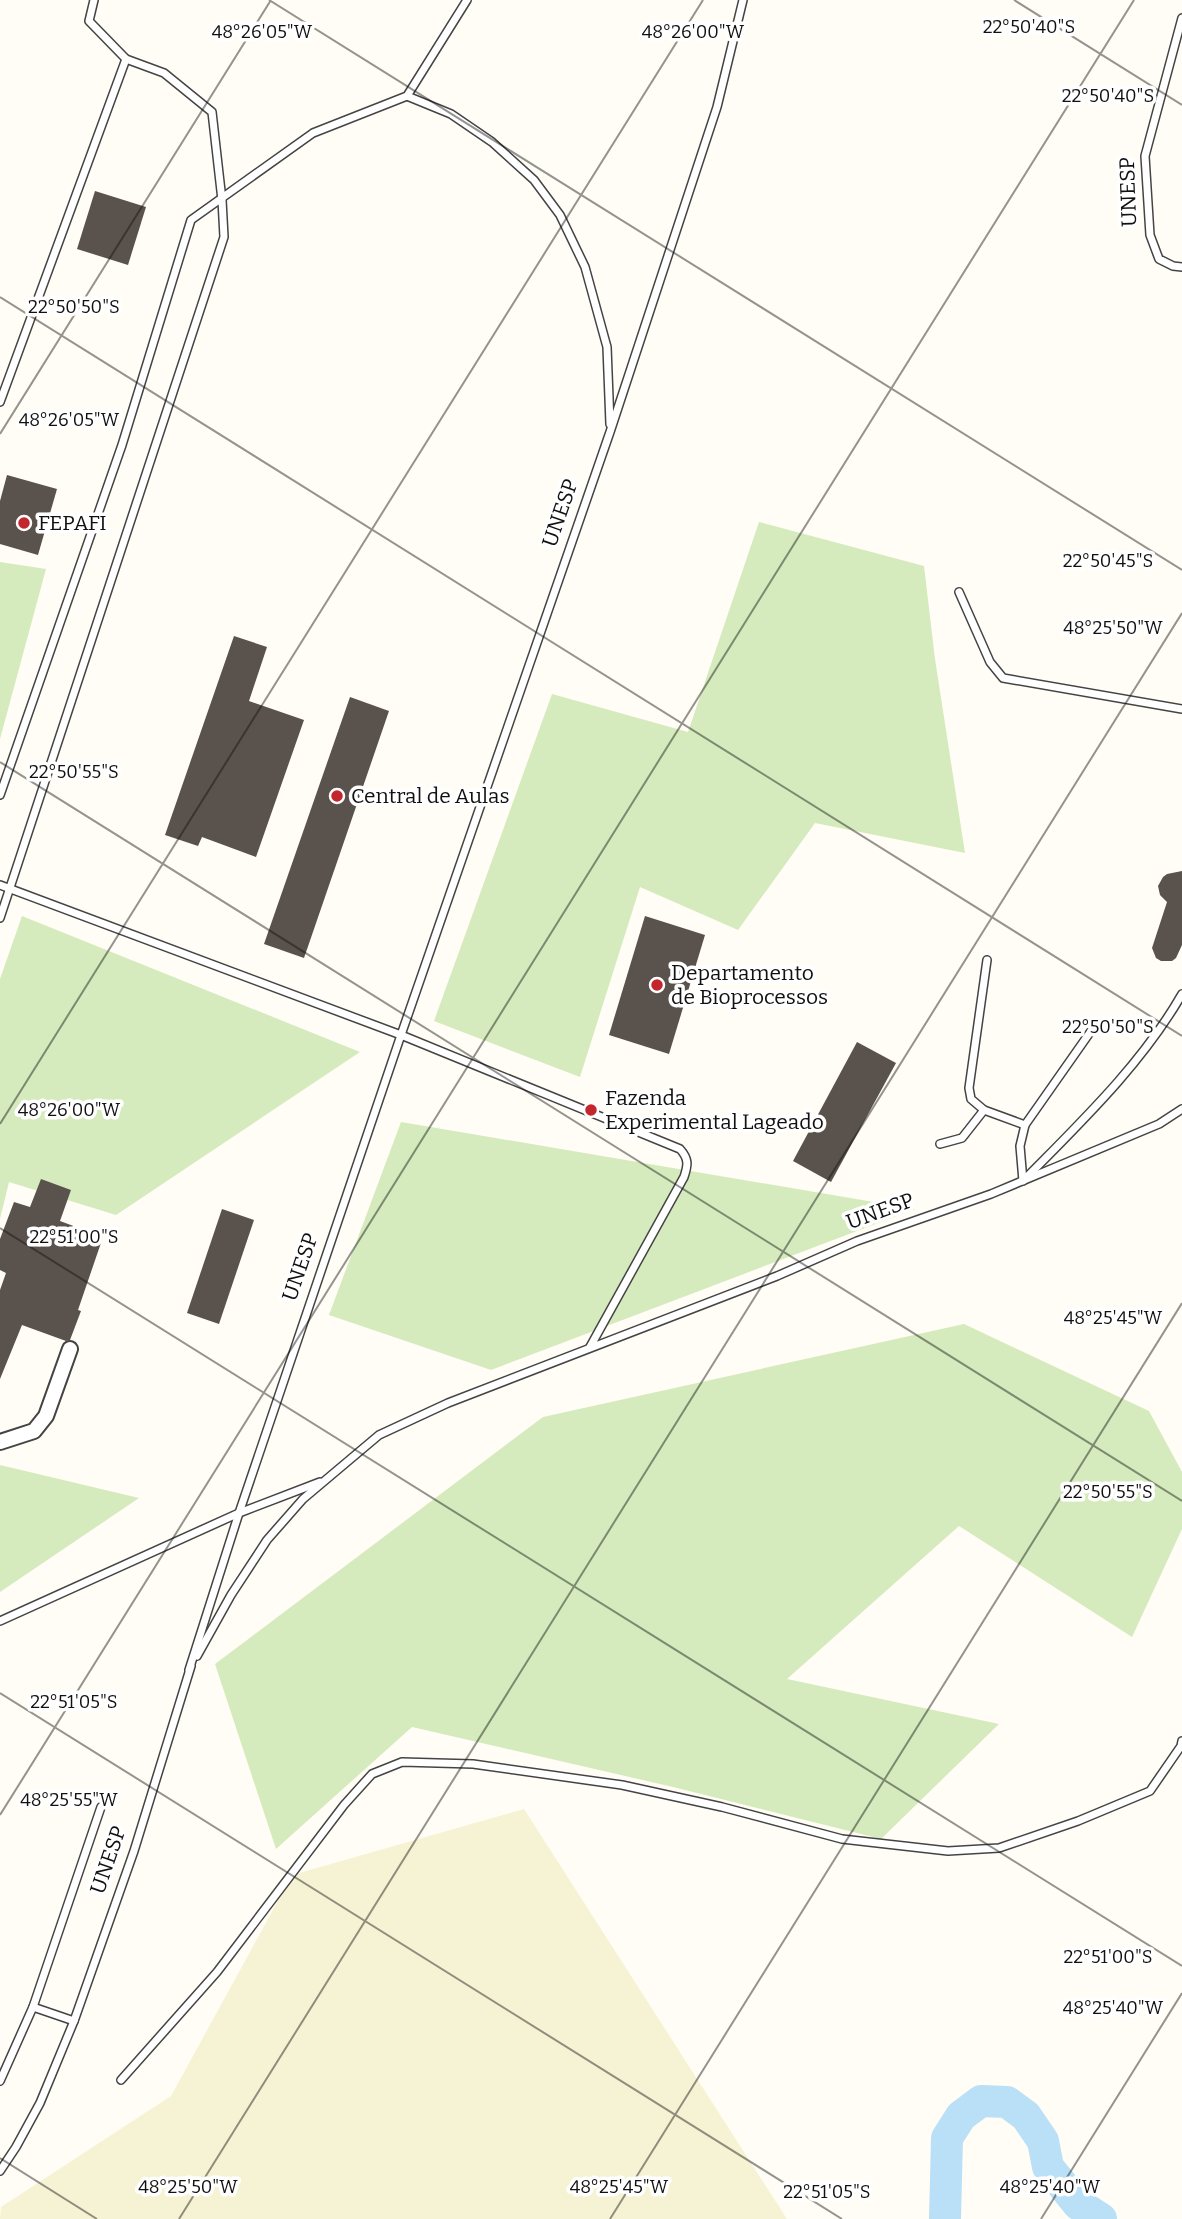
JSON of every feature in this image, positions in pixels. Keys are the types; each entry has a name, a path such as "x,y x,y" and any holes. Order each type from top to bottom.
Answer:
{"street":[{"path":"0,1443 34,1431 46,1416 70,1349"}],"lane":[{"path":"0,918 224,236 212,112 163,73 126,58 89,22 94,0"},
{"path":"0,795 122,445 191,220 313,134 407,96 467,0"},
{"name":"UNESP","path":"0,2171 40,2103 74,2021 134,1851 239,1513 610,432 717,107 743,0"},
{"name":"UNESP","path":"1182,18 1145,156 1150,235 1159,259 1182,267"},
{"path":"0,402 126,58"},
{"path":"407,96 451,114 492,142 534,180 560,215 585,267 607,347 610,432"},
{"path":"959,592 990,662 1003,678 1182,709"},
{"path":"0,885 401,1035 680,1149 688,1164 684,1177 590,1348"},
{"path":"987,960 969,1088 971,1099 984,1110 1025,1125"},
{"path":"1023,1181 1130,1065 1163,1026 1182,994"},
{"path":"1023,1181 1020,1146 1025,1125 1091,1031"},
{"name":"UNESP","path":"189,1670 230,1595 267,1540 303,1499 379,1435 448,1403 777,1276 857,1241 1023,1181 1159,1124 1182,1109"},
{"path":"940,1144 962,1138 984,1110"},
{"name":"UNESP","path":"0,1621 239,1513 327,1479"},
{"path":"121,2080 217,1972 344,1805 372,1774 402,1762 473,1764 622,1785 722,1807 842,1839 948,1851 999,1848 1078,1821 1150,1791 1182,1741"},
{"name":"UNESP","path":"0,2081 33,2007 101,1807"},
{"path":"33,2007 74,2021"}],"shaded area":[{"path":"524,1809 787,2219 0,2219 1,2207 171,2096 292,1875"}],"green space":[{"path":"759,522 924,566 935,659 965,853 815,823 738,930 640,887 580,1077 434,1021 552,694 688,732"},
{"path":"0,562 46,569 0,739"},
{"path":"22,916 360,1052 116,1215 9,1182 0,1219 0,979"},
{"path":"401,1122 915,1209 491,1370 329,1315"},
{"path":"964,1324 1149,1411 1182,1472 1182,1529 1132,1637 959,1526 787,1679 999,1724 881,1839 673,1787 412,1727 276,1849 215,1664 543,1417"},
{"path":"0,1465 139,1498 0,1592"}],"building":[{"path":"95,191 146,207 128,265 77,249"},
{"name":"FEPAFI","path":"7,475 57,489 38,555 0,544 0,501"},
{"path":"234,636 267,647 249,701 304,720 256,857 202,837 198,846 165,835"},
{"path":"350,697 389,711 304,958 264,944"},
{"path":"1182,871 1182,945 1176,958 1172,961 1161,961 1156,958 1152,948 1167,902 1160,895 1158,886 1167,874"},
{"name":"Departamento de Bioprocessos","path":"645,916 705,935 669,1054 609,1035"},
{"path":"857,1042 896,1063 831,1182 793,1161"},
{"path":"41,1179 71,1190 60,1221 103,1237 70,1340 66,1341 22,1325 0,1379 0,1290 6,1273 0,1270 0,1239 14,1202 30,1207"},
{"path":"222,1209 254,1220 219,1324 187,1313"}],"waterway":[{"path":"945,2219 947,2138 961,2116 981,2101 1007,2102 1026,2116 1043,2141 1048,2167 1078,2204 1101,2219"}],"place":[{"name":"FEPAFI","path":"24,523"},
{"name":"Central de Aulas","path":"337,796"},
{"name":"Departamento de Bioprocessos","path":"657,985"},
{"name":"Fazenda Experimental Lageado","path":"591,1110"}]}
